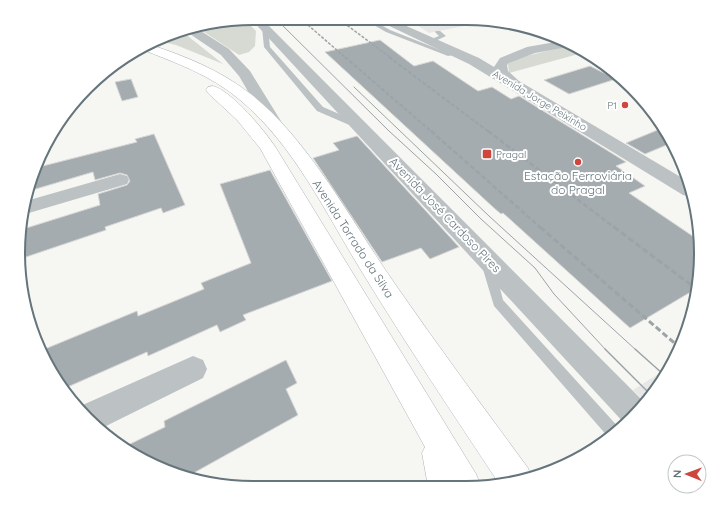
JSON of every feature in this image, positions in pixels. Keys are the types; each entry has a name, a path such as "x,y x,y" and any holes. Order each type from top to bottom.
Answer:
{"main road":[{"name":"Avenida Torrado da Silva","path":"151,49 192,64 221,80 246,98 276,126 307,167 370,266 513,476"},
{"name":"Avenida Torrado da Silva","path":"140,55 190,77 211,89 231,104 257,132 309,217 461,481"},
{"path":"433,432 443,481"}],"street":[{"name":"Avenida José Cardoso Pires","path":"262,25 631,410"},
{"name":"Avenida Jorge Peixinho","path":"397,25 440,43 514,84 684,187"},
{"path":"195,33 225,52 245,74 276,126"},
{"path":"440,43 466,53 484,56 498,56 560,45"},
{"path":"514,84 502,73 501,64 509,57 530,51"},
{"path":"29,207 120,180"},
{"path":"94,416 192,369"}],"lane":[{"path":"377,25 388,31 440,43"},
{"path":"486,258 498,302 611,429"}],"shaded area":[{"path":"238,25 250,25 256,31 255,46 249,52 239,55 202,31"},
{"path":"417,25 469,25 429,33"},
{"path":"187,35 223,64 176,45 165,42"},
{"path":"563,47 577,54 509,73 508,64 514,59"},
{"path":"660,373 641,398 633,390"}],"building":[{"path":"380,40 414,66 433,61 478,91 492,87 511,99 519,96 626,162 616,166 645,186 629,193 694,237 694,268 691,292 630,328 503,213 501,214 494,208 325,52"},
{"path":"590,66 609,75 614,80 569,94 544,80"},
{"path":"131,79 138,97 122,101 115,82"},
{"path":"658,130 666,145 645,154 626,143"},
{"path":"154,134 185,205 163,213 161,208 105,227 106,230 25,257 26,228 100,205 98,194 127,185 130,181 127,175 120,173 95,180 93,172 34,189 42,166 137,142 135,139"},
{"path":"357,136 459,247 430,259 421,248 382,262 313,158 339,150 333,143"},
{"path":"270,170 332,281 243,315 246,320 220,332 217,325 148,356 147,352 68,387 46,348 137,311 138,316 204,289 201,283 251,263 220,184"},
{"path":"286,360 297,383 286,389 298,415 194,473 166,464 129,445 165,427 164,421"}],"tram line":[{"path":"282,25 389,131 436,174 481,219 535,268 554,294 606,350"},
{"path":"354,87 489,216 636,350"},
{"path":"635,349 660,372"},
{"path":"606,350 647,391"}],"railway":[{"path":"308,25 346,58"},
{"path":"347,25 391,58"},
{"path":"345,57 432,132"},
{"path":"389,57 489,132"},
{"path":"431,131 541,228"},
{"path":"488,131 615,228"},
{"path":"540,227 675,344"},
{"path":"614,227 692,285"}],"place":[{"name":"P1","path":"625,105"},
{"name":"Pragal","path":"487,154"},
{"name":"Estação Ferroviária do Pragal","path":"578,162"}]}
